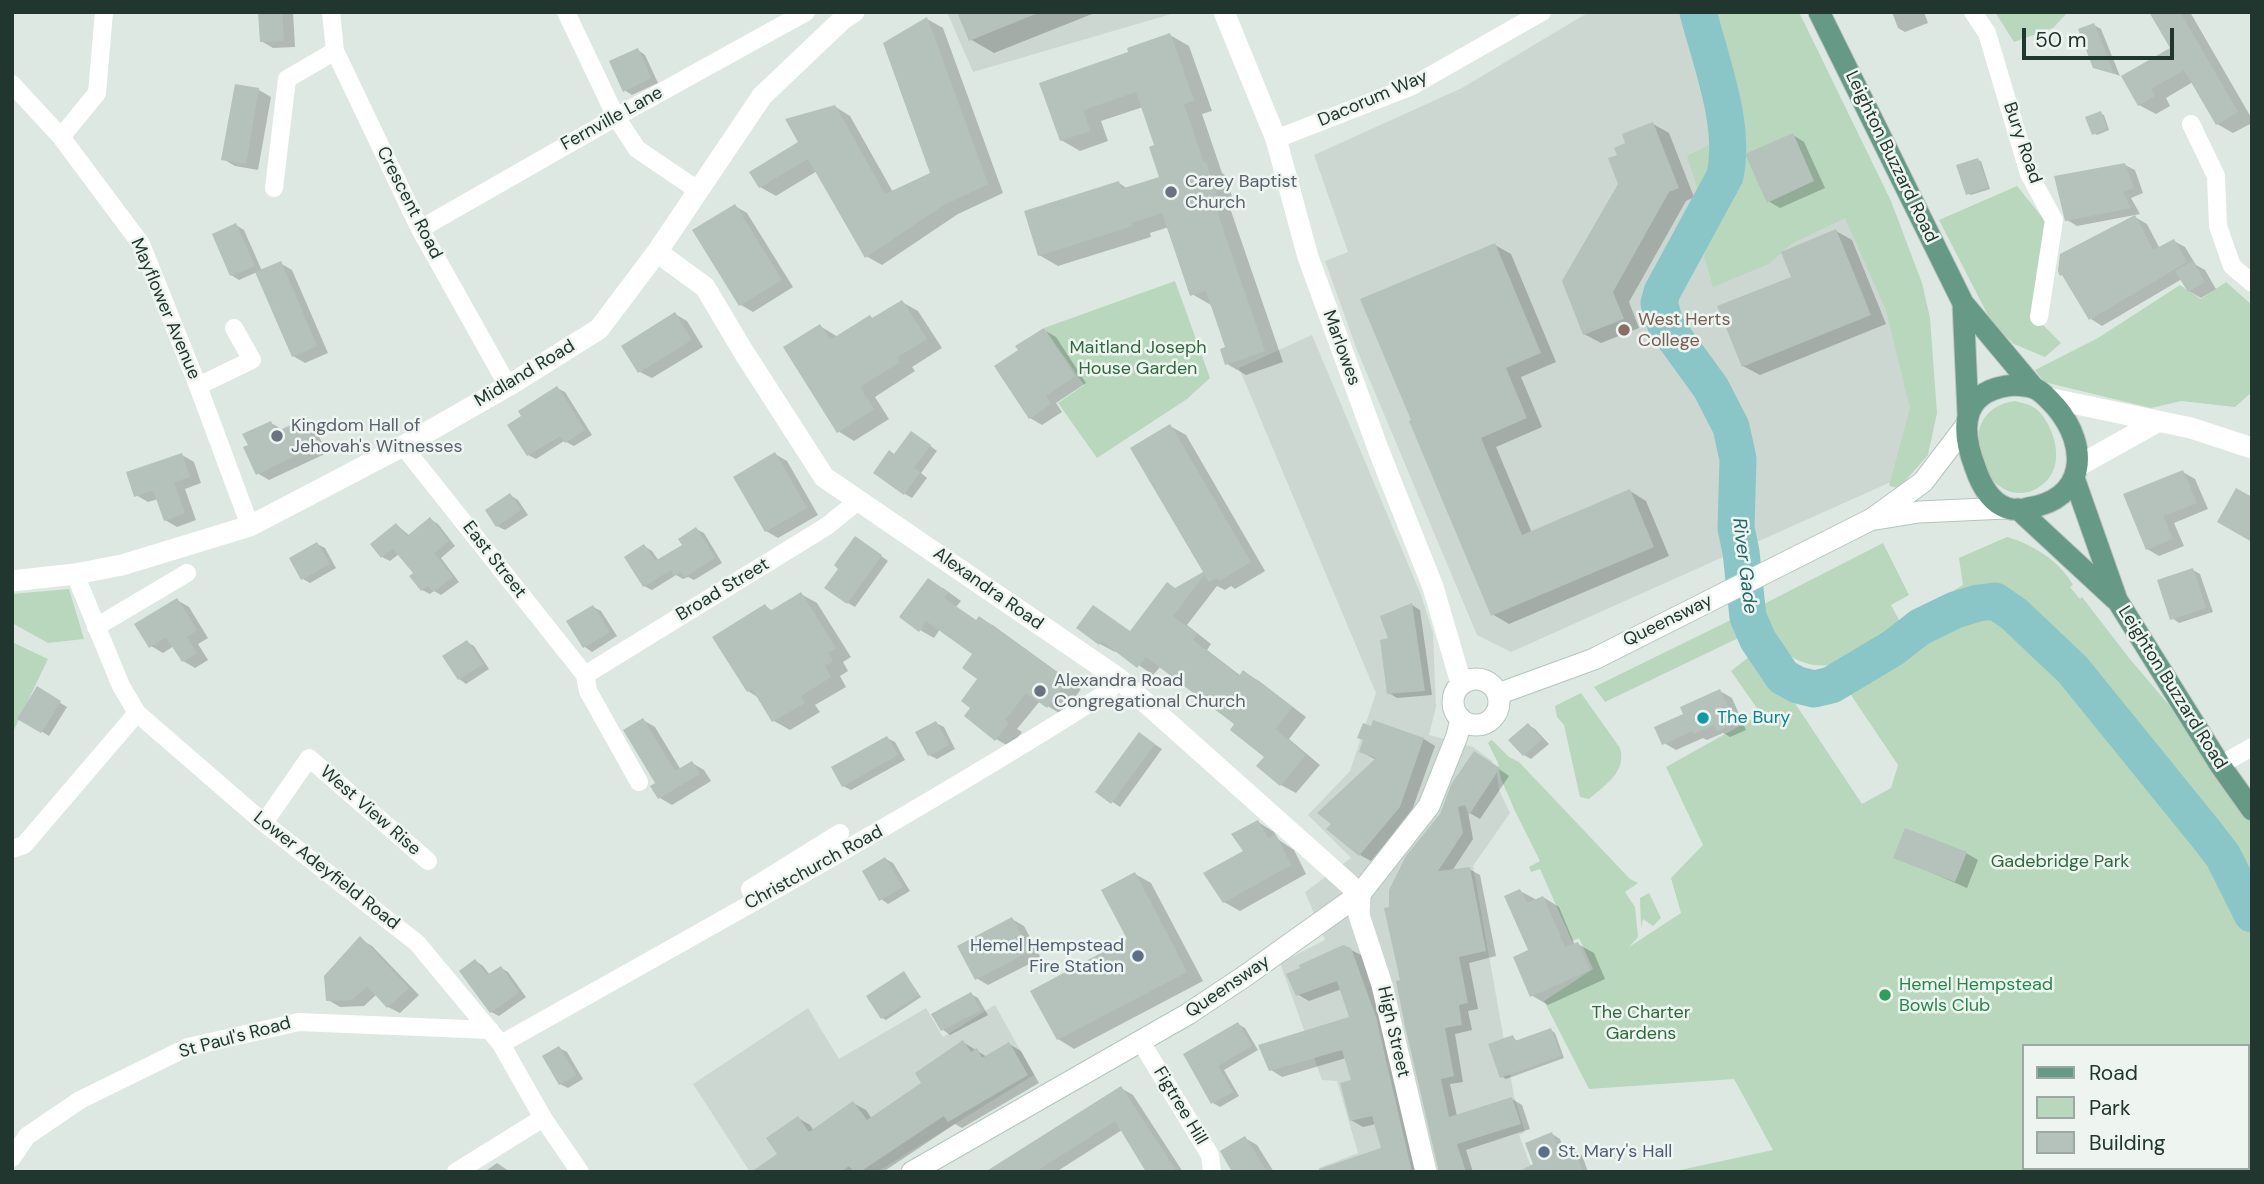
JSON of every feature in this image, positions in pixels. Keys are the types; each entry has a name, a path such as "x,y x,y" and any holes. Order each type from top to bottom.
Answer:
{"main road":[{"name":"Leighton Buzzard Road","path":"1819,12 1963,303 2041,393"},
{"name":"Leighton Buzzard Road","path":"1963,303 1966,420"},
{"path":"2015,385 2041,393 2065,418 2075,436 2079,454 2076,472 2065,491 2054,500 2030,508 2012,508 1995,501 1979,478 1967,446 1966,420 1981,397 1991,390 2015,385"},
{"name":"Leighton Buzzard Road","path":"2076,472 2117,600 2220,765 2252,810"},
{"name":"Leighton Buzzard Road","path":"2012,508 2117,600"}],"street":[{"path":"61,137 97,93 103,12"},
{"name":"Crescent Road","path":"331,12 335,51 420,229 508,386"},
{"path":"566,12 616,117 637,149 699,191"},
{"name":"Fernville Lane","path":"420,229 806,12"},
{"name":"Marlowes","path":"1224,12 1276,139 1308,257 1380,454 1433,587 1461,683"},
{"name":"Dacorum Way","path":"1276,139 1412,86 1542,12"},
{"name":"Bury Road","path":"1973,12 1987,33 2029,174 2054,220 2039,317"},
{"name":"Midland Road","path":"12,581 75,574 122,565 250,526 402,446 508,386 599,329 657,252 762,96 845,15"},
{"path":"274,188 287,79 335,51"},
{"name":"Mayflower Avenue","path":"12,84 61,137 141,244 250,526"},
{"path":"2191,124 2216,176 2218,226 2232,266 2252,284"},
{"name":"Alexandra Road","path":"657,252 705,286 743,351 824,477 1118,678 1360,894"},
{"path":"198,386 253,360 234,328"},
{"path":"2041,393 2191,428 2252,448"},
{"name":"Queensway","path":"1498,694 1594,659 1872,519 1923,482 1966,420"},
{"path":"2076,472 2157,422"},
{"name":"East Street","path":"402,446 585,674 588,691 639,782"},
{"name":"Broad Street","path":"585,674 827,526 859,500"},
{"name":"Queensway","path":"1872,519 1919,512 2012,508"},
{"path":"96,626 187,573"},
{"name":"Lower Adeyfield Road","path":"75,574 121,686 137,713 264,823 417,943 495,1037 580,1172"},
{"name":"Christchurch Road","path":"495,1037 854,846 1009,755 1109,691 1118,678"},
{"path":"1473,678 1486,680 1498,694 1499,706 1489,721 1471,724 1461,719 1453,708 1452,701 1461,683 1473,678"},
{"path":"12,849 24,845 137,713"},
{"name":"Queensway","path":"912,1172 1141,1042 1245,976 1360,894 1429,806 1457,736 1461,719"},
{"path":"2220,765 2252,747"},
{"name":"West View Rise","path":"264,823 309,758 428,861"},
{"path":"756,899 750,889 840,833"},
{"name":"High Street","path":"1360,894 1359,915 1382,985 1426,1172"},
{"name":"St Paul's Road","path":"12,1158 27,1136 80,1100 188,1047 299,1022 495,1037"},
{"name":"Figtree Hill","path":"1141,1042 1210,1155 1212,1172"},
{"path":"456,1172 544,1118"}],"shaded area":[{"path":"947,12 1178,12 973,72"},
{"name":"West Herts College","path":"1589,12 1757,12 1892,309 1920,410 1893,481 1511,652 1477,635 1357,350 1325,261 1348,252 1314,155 1462,88"},
{"path":"1312,335 1421,595 1433,633 1436,707 1429,735 1473,747 1492,761 1499,790 1510,813 1473,866 1514,1096 1525,1132 1519,1135 1533,1172 1320,1172 1319,1168 1358,1153 1337,1081 1322,1080 1280,963 1325,940 1305,892 1351,858 1308,815 1350,771 1376,693 1239,368"},
{"path":"995,1005 1034,1075 877,1172 750,1172 693,1084 808,1008 839,1059 926,1008 943,1037"}],"green space":[{"path":"1687,12 1799,12 1891,201 1922,283 1930,318 1937,413 1928,455 1899,488 1889,486 1910,408 1886,310 1845,218 1791,244 1769,264 1713,287 1704,256 1712,234 1687,156 1717,141"},
{"path":"1995,12 2068,12 2053,28 2014,42"},
{"path":"2017,186 2046,222 2034,316 2061,343 2045,357 2014,344 1993,325 1939,220"},
{"name":"Maitland Joseph House Garden","path":"1175,281 1210,378 1187,399 1097,458 1058,403 1084,385 1044,328"},
{"path":"2226,282 2252,305 2252,392 2235,407 2181,401 2151,408 2044,382 2035,370 2098,338 2180,285 2201,299"},
{"path":"2015,401 2041,413 2050,428 2056,455 2053,471 2045,482 2034,490 2016,493 2000,487 1988,474 1980,457 1978,439 1982,422 1994,408"},
{"name":"Gadebridge Park","path":"2007,537 2026,544 2053,561 2073,585 2070,587 2080,599 2082,597 2129,658 2220,765 2252,810 2252,1172 1671,1172 1773,1150 1734,1079 1589,1089 1544,1001 1593,969 1579,938 1572,941 1540,869 1531,872 1529,867 1540,861 1515,811 1488,743 1493,741 1509,757 1519,762 1630,879 1638,883 1625,892 1635,907 1638,937 1629,947 1681,913 1671,878 1703,845 1666,767 1761,714 1731,671 1759,649 1862,804 1891,788 1898,765 1849,692 1838,664 1807,663 1786,653 1774,638 1758,607 1883,543 1909,595 1891,605 1899,620 1902,621 1963,585 1959,558"},
{"path":"69,589 84,639 48,643 12,623 12,594"},
{"path":"1743,614 1753,631 1605,702 1594,687"},
{"path":"12,642 48,659 12,734"},
{"path":"1581,693 1620,748 1621,757 1613,777 1589,799 1580,797 1564,725 1557,717 1555,706"},
{"path":"1649,893 1661,918 1653,926 1643,919 1641,927 1640,898"}],"building":[{"path":"258,12 282,12 284,41 260,42"},
{"path":"957,12 1038,12 1038,13 969,41"},
{"path":"2149,12 2180,12 2238,112 2216,125 2184,70 2151,89 2155,96 2138,106 2121,76 2170,48"},
{"path":"927,17 988,184 942,206 865,258 808,159 759,188 749,172 798,142 785,119 835,105 885,194 930,173 883,43"},
{"path":"2094,23 2114,74 2093,68 2078,29"},
{"path":"1170,33 1194,100 1184,104 1204,163 1206,162 1217,196 1212,197 1265,351 1225,365 1220,349 1225,347 1206,291 1190,296 1162,213 1132,223 1133,226 1038,256 1024,211 1119,181 1121,189 1159,177 1149,147 1154,145 1136,92 1083,110 1090,131 1060,141 1039,83 1128,52 1127,48"},
{"path":"638,48 651,78 623,92 609,61"},
{"path":"235,84 259,88 246,164 221,160"},
{"path":"2101,111 2107,129 2092,135 2085,117"},
{"path":"1653,122 1679,188 1669,192 1613,292 1624,319 1583,335 1562,281 1618,184 1608,158 1617,155 1614,148 1625,143 1622,134"},
{"path":"1793,133 1814,181 1767,203 1745,154"},
{"path":"1978,158 1988,187 1966,195 1956,165"},
{"path":"2125,163 2134,188 2123,192 2131,208 2065,221 2054,176"},
{"path":"735,204 782,280 739,306 692,230"},
{"path":"2135,215 2153,250 2174,239 2187,262 2089,320 2062,275 2060,276 2060,254"},
{"path":"236,223 255,266 230,276 212,234"},
{"path":"1836,229 1871,315 1742,367 1717,306 1791,277 1781,252"},
{"path":"1495,243 1541,353 1506,368 1527,418 1481,438 1522,535 1630,489 1654,547 1491,616 1360,299"},
{"path":"281,261 317,346 292,357 255,272"},
{"path":"2193,261 2205,282 2188,292 2175,271"},
{"path":"902,300 927,339 897,357 900,362 860,387 874,409 837,433 783,347 820,324 830,340 870,315 872,318"},
{"path":"675,312 692,340 638,373 621,346"},
{"path":"1044,328 1075,376 1046,396 1051,404 1029,419 994,366 1018,350 1015,346"},
{"path":"557,386 585,430 565,443 560,436 527,456 507,425 521,416 518,411"},
{"path":"303,419 316,446 256,475 243,447 248,445 242,434 271,421 276,432"},
{"path":"1170,424 1251,562 1219,581 1217,578 1209,582 1204,575 1173,616 1197,634 1193,640 1239,676 1243,670 1292,707 1275,729 1306,755 1280,786 1256,766 1264,757 1230,730 1234,724 1146,657 1137,668 1102,641 1099,645 1076,628 1093,605 1130,631 1167,582 1175,588 1203,572 1130,448"},
{"path":"911,431 931,445 914,468 920,472 904,495 873,473 889,450 894,454"},
{"path":"775,452 807,508 765,532 733,477"},
{"path":"182,453 190,477 174,482 185,513 164,521 153,490 134,497 126,472"},
{"path":"2183,470 2197,503 2163,516 2173,539 2146,550 2123,494"},
{"path":"2236,488 2252,497 2252,542 2217,522"},
{"path":"510,493 521,510 496,527 485,510"},
{"path":"430,517 449,541 434,553 453,577 433,592 428,586 421,591 409,576 413,573 393,549 381,558 370,544 396,523 407,536"},
{"path":"696,527 715,558 685,577 681,572 674,576 671,570 643,587 624,557 644,544 655,561 682,545 678,539"},
{"path":"855,536 882,555 847,604 824,588 838,569 834,565"},
{"path":"317,542 330,564 301,580 289,558"},
{"path":"2193,568 2206,608 2170,620 2157,580"},
{"path":"928,578 948,592 944,598 976,620 979,616 1068,680 1047,708 1026,693 1005,720 1009,723 995,741 964,716 970,708 961,701 977,679 962,668 972,654 926,621 919,632 899,617"},
{"path":"801,592 836,648 828,653 833,661 825,666 831,677 801,696 805,703 772,722 752,689 747,692 712,637 765,604 770,611"},
{"path":"177,598 197,630 187,637 197,653 182,662 166,637 149,648 134,624"},
{"path":"1412,603 1425,691 1387,694 1380,640 1388,638 1380,616"},
{"path":"593,605 610,632 583,648 566,621"},
{"path":"467,640 483,664 458,680 442,656"},
{"path":"37,686 61,701 41,733 17,719"},
{"name":"The Bury","path":"1720,689 1735,723 1717,731 1714,725 1694,734 1692,731 1662,745 1654,727 1683,714 1680,707"},
{"path":"643,718 675,771 692,761 700,774 658,799 650,786 655,783 623,730"},
{"path":"1373,720 1424,738 1400,807 1359,856 1326,829 1331,824 1317,813 1376,758 1359,752 1363,740 1357,738 1363,723 1371,726"},
{"path":"936,721 949,745 928,756 915,732"},
{"path":"1528,723 1542,739 1523,756 1508,740"},
{"path":"1139,732 1155,744 1111,804 1095,792"},
{"path":"887,736 898,755 842,787 831,767"},
{"path":"1474,751 1500,768 1469,815 1465,805 1458,807 1463,833 1438,871 1470,867 1486,951 1459,957 1468,1003 1459,1005 1462,1025 1445,1028 1454,1076 1441,1079 1449,1117 1512,1097 1521,1124 1457,1144 1466,1172 1439,1172 1405,1026 1396,981 1400,980 1384,908 1389,907 1389,890 1406,856 1440,814 1452,783"},
{"path":"1258,820 1268,838 1275,835 1278,839 1291,865 1223,903 1203,873 1243,851 1231,834"},
{"path":"1905,828 1967,852 1955,882 1893,858"},
{"path":"885,857 903,887 879,901 862,871"},
{"name":"Hemel Hempstead Fire Station","path":"1135,872 1187,972 1057,1040 1030,991 1127,939 1101,890"},
{"path":"1520,889 1527,903 1543,896 1565,947 1578,942 1590,970 1530,997 1513,957 1528,950 1504,896"},
{"path":"1012,917 1030,951 975,980 957,946"},
{"path":"360,936 409,988 387,1008 367,986 352,1000 326,1001 324,976"},
{"path":"1343,945 1351,948 1376,1017 1412,1172 1319,1172 1319,1169 1381,1148 1372,1116 1350,1121 1340,1083 1351,1080 1342,1050 1269,1071 1258,1045 1349,1017 1337,981 1296,996 1286,974 1300,968 1299,965"},
{"path":"475,959 487,975 501,966 519,993 490,1013 459,971"},
{"path":"904,971 919,995 881,1019 866,996"},
{"path":"971,992 981,1010 941,1031 931,1014"},
{"path":"1238,1022 1252,1046 1218,1066 1233,1092 1211,1104 1183,1054"},
{"path":"1551,1028 1561,1056 1500,1078 1488,1044 1513,1035 1515,1041"},
{"path":"963,1040 971,1052 977,1048 982,1058 1009,1042 1028,1075 948,1122 944,1116 860,1172 854,1172 849,1166 841,1172 751,1172 777,1154 766,1138 798,1116 809,1132 853,1101 867,1120 921,1083 915,1073"},
{"path":"559,1046 576,1075 559,1085 542,1056"},
{"path":"1121,1086 1177,1172 1146,1172 1115,1121 1035,1172 985,1172"},
{"name":"St. Mary's Hall","path":"1552,1132 1560,1154 1574,1149 1583,1172 1518,1172 1533,1164 1525,1143"},
{"path":"1245,1136 1267,1172 1232,1172 1220,1151"}],"waterway":[{"name":"River Gade","path":"1698,12 1725,115 1728,156 1725,176 1662,292 1659,303 1666,326 1711,388 1731,427 1738,459 1736,528 1748,617 1758,640 1783,677 1814,689 1831,685 1893,648 1920,627 1955,610 1995,601 2014,614 2073,670 2223,856 2252,914"}],"place":[{"name":"Carey Baptist Church","path":"1171,192"},
{"name":"West Herts College","path":"1624,330"},
{"name":"Kingdom Hall of Jehovah's Witnesses","path":"277,436"},
{"name":"Alexandra Road Congregational Church","path":"1040,691"},
{"name":"The Bury","path":"1703,718"},
{"name":"Hemel Hempstead Fire Station","path":"1138,956"},
{"name":"Hemel Hempstead Bowls Club","path":"1885,995"},
{"name":"St. Mary's Hall","path":"1544,1152"}],"park label":[{"name":"The Charter Gardens","path":"1641,1023"}]}
